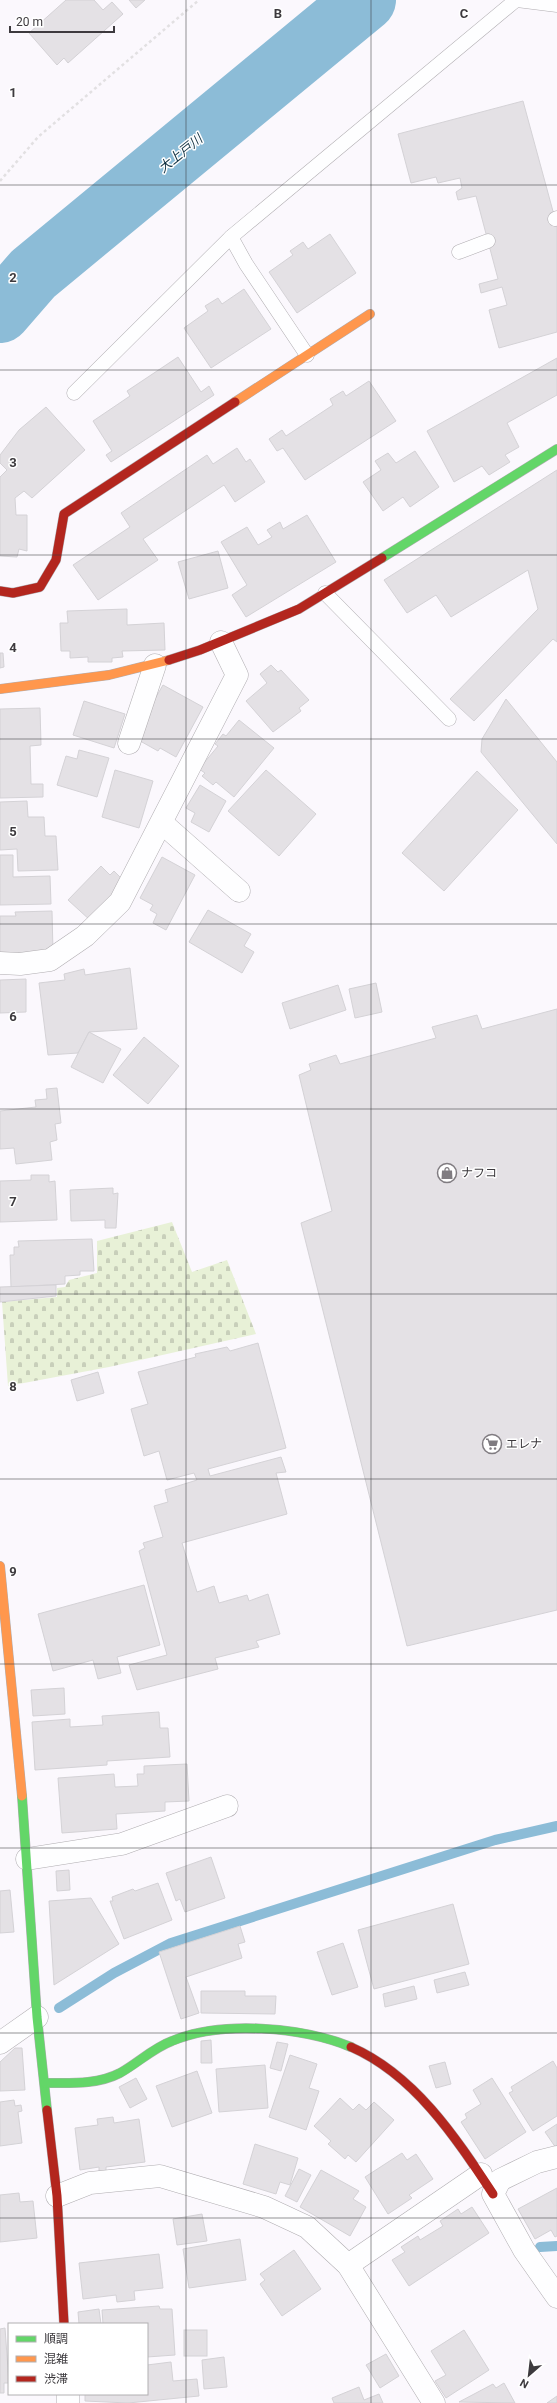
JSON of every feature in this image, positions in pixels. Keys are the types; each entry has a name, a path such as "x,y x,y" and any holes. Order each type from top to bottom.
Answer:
{"street":[{"path":"0,591 13,593 40,588 56,560 64,514 370,314"},
{"path":"0,689 109,675 155,665 221,642 299,609 557,449"},
{"path":"0,963 20,964 50,960 85,936 120,902 237,675 221,642"},
{"path":"129,743 155,665"},
{"path":"162,823 239,891"},
{"path":"0,1566 27,1859 37,2017 57,2196 64,2323"},
{"path":"27,1859 122,1844 227,1806"},
{"path":"0,2042 37,2017"},
{"path":"45,2083 93,2083 118,2073 172,2040 209,2029 303,2032 331,2038 373,2058 416,2091 467,2153 493,2194 524,2250 557,2297"},
{"path":"493,2194 500,2180 537,2162 557,2157"},
{"path":"348,2265 481,2174"},
{"path":"57,2196 90,2183 160,2176 264,2207 307,2228 348,2265 434,2403"}],"lane":[{"path":"74,393 231,237 516,0 557,5"},
{"path":"231,237 246,264 307,356"},
{"path":"459,252 488,241"},
{"path":"325,593 449,719"}],"path":[{"path":"0,181 38,138 199,0"}],"green space":[{"path":"172,1222 192,1272 227,1260 256,1334 109,1367 8,1386 2,1302 57,1297 57,1288 65,1287 69,1280 97,1273 97,1241"}],"building":[{"path":"66,0 94,0 103,10 112,2 123,14 68,63 64,58 57,65 29,33"},
{"path":"129,0 145,0 136,8"},
{"path":"523,101 557,226 557,332 499,348 489,310 507,305 502,287 481,293 479,284 498,279 476,196 458,200 456,192 462,188 460,178 438,183 436,177 411,183 398,134"},
{"path":"330,234 356,273 297,313 269,272 293,255 290,251 303,242 308,249"},
{"path":"244,289 271,329 211,368 184,328 208,311 205,306 218,298 222,304"},
{"path":"178,357 201,392 209,386 214,395 111,462 106,455 112,451 93,421 130,396 127,391"},
{"path":"557,358 557,395 507,423 519,447 505,455 510,462 489,475 482,466 454,482 427,431"},
{"path":"369,381 396,421 305,480 283,448 277,451 269,439 282,430 286,436 333,405 330,399 343,391 346,396"},
{"path":"46,407 85,450 32,498 24,491 15,498 16,515 27,515 27,551 19,549 17,557 0,556 0,477 7,470 0,463 0,455 19,430"},
{"path":"237,448 246,462 250,459 265,482 235,502 224,485 143,539 158,560 98,600 73,565 130,527 121,513 207,455 213,464"},
{"path":"415,451 439,487 410,507 403,497 383,511 363,482 381,470 375,461 388,453 396,463"},
{"path":"557,470 557,642 553,639 474,721 450,699 538,609 528,570 451,617 436,595 407,613 384,580"},
{"path":"307,515 336,562 246,617 232,595 247,585 221,542 247,527 258,545 272,537 267,530 280,522 283,529"},
{"path":"218,551 228,588 189,599 178,562"},
{"path":"127,609 127,625 164,623 165,650 122,651 123,657 112,658 112,662 88,662 88,657 70,658 70,651 61,651 60,623 68,623 67,611"},
{"path":"0,653 3,653 4,667 0,668"},
{"path":"271,665 278,672 281,670 309,700 299,708 301,711 273,732 246,701 267,683 260,674"},
{"path":"163,685 203,707 176,757 160,748 158,751 133,737"},
{"path":"506,699 557,762 557,844 481,752 482,739"},
{"path":"84,701 125,714 114,748 73,735"},
{"path":"40,708 41,745 30,746 31,784 43,784 43,797 0,798 0,709"},
{"path":"239,720 274,748 234,797 216,782 213,785 202,776 205,773 199,769 218,746 215,744 223,734 226,736"},
{"path":"79,750 109,758 97,797 57,785 66,756 77,759"},
{"path":"115,770 153,781 139,828 102,817"},
{"path":"266,770 316,814 279,856 228,811"},
{"path":"477,771 518,810 444,891 402,853"},
{"path":"200,785 226,801 209,832 191,822 195,813 186,808"},
{"path":"27,801 28,817 44,817 45,836 56,836 58,870 18,871 17,849 0,850 0,802"},
{"path":"0,855 13,855 13,877 50,876 51,904 0,905"},
{"path":"162,857 195,875 166,930 153,923 157,914 150,910 153,905 140,898"},
{"path":"101,866 110,875 114,871 122,879 123,889 91,921 68,900"},
{"path":"208,910 251,934 244,946 254,952 242,973 189,942"},
{"path":"52,911 53,952 18,953 18,958 0,958 0,916 16,916 15,912"},
{"path":"130,968 137,1029 89,1032 78,1053 48,1055 39,983 65,980 64,974 84,969 85,975"},
{"path":"26,979 26,1012 0,1013 0,980"},
{"path":"376,983 382,1012 355,1018 349,989"},
{"path":"338,985 346,1010 290,1029 282,1003"},
{"path":"557,1009 557,1610 407,1646 301,1223 332,1211 299,1075 311,1070 309,1064 336,1055 340,1064 436,1038 432,1027 477,1015 482,1029"},
{"path":"89,1032 121,1049 103,1083 71,1067"},
{"path":"144,1037 179,1066 148,1104 113,1075"},
{"path":"57,1088 61,1123 55,1124 57,1140 50,1142 52,1160 16,1164 14,1148 0,1149 0,1111 36,1107 35,1100 47,1099 46,1089"},
{"path":"31,1175 49,1175 49,1182 55,1181 57,1220 0,1222 0,1181 31,1180"},
{"path":"113,1188 113,1194 118,1193 116,1228 105,1228 105,1220 71,1221 70,1190"},
{"path":"92,1239 94,1271 80,1271 80,1275 65,1276 65,1284 11,1287 10,1255 14,1255 14,1247 19,1247 18,1241"},
{"path":"56,1285 56,1296 0,1302 0,1287"},
{"path":"258,1343 286,1448 208,1469 210,1476 281,1457 286,1472 276,1473 287,1514 182,1543 197,1592 214,1586 219,1603 247,1595 249,1601 268,1594 280,1634 256,1641 259,1647 215,1658 218,1669 137,1690 129,1665 167,1655 139,1551 145,1548 143,1543 163,1537 154,1506 168,1502 165,1490 197,1480 194,1473 167,1480 159,1451 144,1456 131,1409 148,1404 138,1372 196,1357 195,1354 227,1347 230,1351"},
{"path":"98,1372 104,1393 77,1401 71,1380"},
{"path":"144,1585 160,1645 117,1657 121,1673 98,1679 93,1660 53,1671 38,1614"},
{"path":"64,1688 65,1714 33,1716 31,1690"},
{"path":"159,1712 160,1728 168,1728 170,1757 107,1761 107,1765 35,1770 32,1722 70,1719 70,1727 103,1725 102,1716"},
{"path":"187,1764 189,1801 165,1802 165,1811 116,1814 117,1829 62,1833 58,1778 114,1774 115,1787 138,1786 137,1774 144,1774 144,1766"},
{"path":"211,1857 225,1898 185,1912 180,1899 176,1901 166,1873"},
{"path":"69,1870 70,1890 57,1891 56,1871"},
{"path":"158,1883 172,1920 124,1939 110,1901 113,1901 112,1897 133,1889 135,1891"},
{"path":"10,1890 14,1932 0,1933 0,1891"},
{"path":"91,1898 119,1944 54,1985 49,1901"},
{"path":"453,1904 469,1964 374,1989 358,1930"},
{"path":"240,1926 245,1942 238,1944 242,1958 186,1977 199,2013 181,2019 159,1952"},
{"path":"343,1943 358,1987 332,1995 317,1952"},
{"path":"465,1972 469,1985 437,1993 434,1980"},
{"path":"414,1986 417,1999 385,2007 383,1994"},
{"path":"201,1991 245,1991 245,1996 276,1996 275,2014 201,2013"},
{"path":"211,2040 212,2063 201,2063 201,2041"},
{"path":"277,2042 288,2044 281,2071 270,2068"},
{"path":"15,2048 22,2048 25,2090 0,2091 0,2062"},
{"path":"290,2055 317,2064 309,2088 319,2091 306,2130 269,2117"},
{"path":"553,2061 557,2068 557,2116 533,2131 509,2093 513,2091 511,2087"},
{"path":"445,2062 451,2084 436,2088 429,2066"},
{"path":"265,2065 268,2108 219,2112 216,2069"},
{"path":"197,2071 212,2113 172,2127 156,2086"},
{"path":"136,2078 147,2099 130,2108 119,2087"},
{"path":"492,2078 526,2132 485,2159 461,2122 467,2118 465,2114 481,2104 473,2090"},
{"path":"340,2098 353,2110 359,2104 366,2110 374,2102 394,2120 356,2162 348,2155 345,2159 328,2144 331,2141 314,2126"},
{"path":"14,2100 15,2106 21,2105 22,2111 18,2112 22,2143 0,2146 0,2102"},
{"path":"113,2117 114,2123 139,2119 145,2162 106,2167 106,2172 99,2173 99,2167 80,2170 75,2128 98,2125 97,2119"},
{"path":"557,2124 557,2148 556,2148 545,2132"},
{"path":"255,2144 298,2158 290,2185 280,2182 276,2194 243,2184"},
{"path":"402,2153 407,2160 416,2154 433,2179 409,2195 412,2198 388,2214 365,2177"},
{"path":"299,2169 311,2175 297,2202 285,2196"},
{"path":"321,2170 359,2191 353,2199 366,2207 350,2236 300,2207"},
{"path":"557,2188 557,2236 555,2237 551,2230 535,2239 518,2209"},
{"path":"19,2193 20,2202 33,2201 37,2238 0,2242 0,2195"},
{"path":"472,2207 489,2233 409,2286 392,2260 405,2252 401,2247 418,2236 420,2240 443,2226 440,2221 458,2209 461,2214"},
{"path":"202,2214 207,2241 177,2245 173,2219"},
{"path":"240,2239 246,2280 189,2288 183,2249"},
{"path":"294,2250 321,2289 282,2316 260,2284 265,2280 260,2274"},
{"path":"159,2254 163,2288 134,2291 135,2300 117,2302 116,2295 83,2299 79,2263"},
{"path":"159,2306 160,2309 172,2309 175,2355 148,2357 148,2323 103,2323 102,2310"},
{"path":"99,2309 101,2323 79,2323 78,2312"},
{"path":"5,2328 8,2369 8,2383 4,2383 4,2393 0,2393 0,2329"},
{"path":"184,2330 207,2330 207,2356 184,2356"},
{"path":"464,2330 489,2370 446,2398 435,2381 446,2375 431,2351"},
{"path":"386,2354 399,2376 380,2388 366,2365"},
{"path":"224,2357 227,2387 204,2389 202,2360"},
{"path":"171,2362 173,2381 197,2379 199,2396 128,2403 85,2401 85,2395 148,2395 148,2365"},
{"path":"504,2383 515,2403 459,2402 493,2384 496,2388"},
{"path":"359,2387 364,2400 379,2394 383,2403 334,2403 332,2398"},
{"path":"557,2396 557,2403 547,2403"}],"waterway":[{"name":"大上戸川","path":"0,312 33,274 365,0"},
{"path":"59,2008 114,1973 171,1943 495,1840 557,1826"},
{"path":"540,2247 557,2246"}],"traffic: fast":[{"path":"382,558 557,449"},
{"path":"22,1796 37,2017 47,2110"},
{"path":"45,2083 74,2083 102,2080 120,2073 165,2044 192,2034 214,2030 238,2028 286,2031 331,2040 351,2047"}],"traffic: slow":[{"path":"235,402 370,314"},
{"path":"0,689 109,675 169,660"},
{"path":"0,1566 22,1796"}],"traffic: jam":[{"path":"0,591 13,593 40,587 56,560 64,514 235,402"},
{"path":"169,660 200,650 299,609 382,558"},
{"path":"351,2047 374,2059 395,2074 414,2091 449,2130 493,2194"},
{"path":"47,2110 57,2196 64,2323"}],"place":[{"name":"ナフコ","path":"447,1173"},
{"name":"エレナ","path":"492,1444"}]}
